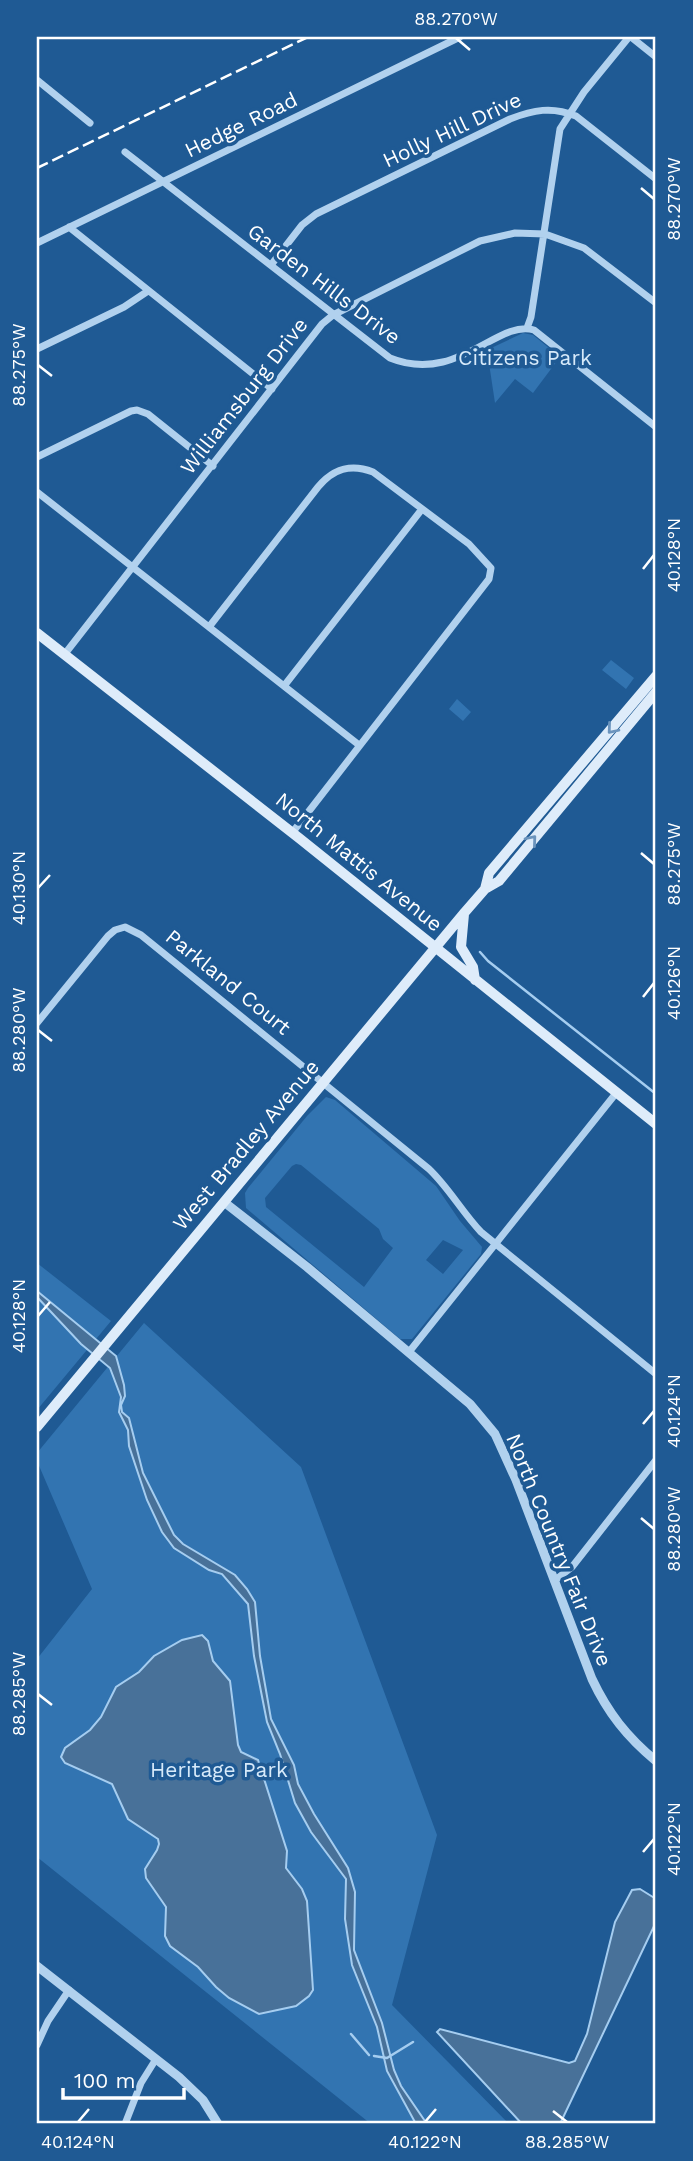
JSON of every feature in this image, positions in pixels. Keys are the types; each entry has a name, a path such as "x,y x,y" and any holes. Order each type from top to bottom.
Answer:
{"main road":[{"name":"North Mattis Avenue","path":"37,633 656,1124"},
{"name":"West Bradley Avenue","path":"485,889 489,873 656,676"},
{"name":"West Bradley Avenue","path":"37,1427 465,912 485,889 499,881 656,692"},
{"path":"465,912 461,947 473,967 475,980"}],"street":[{"name":"Hedge Road","path":"37,243 460,37"},
{"path":"656,57 630,37 569,113 560,129 545,234 527,328 534,330 656,427"},
{"path":"37,80 90,123"},
{"name":"Holly Hill Drive","path":"271,265 302,225 316,214 525,113 548,109 569,113"},
{"path":"569,113 584,121 656,179"},
{"name":"Garden Hills Drive","path":"125,152 378,350 402,362 415,365 446,362 508,333 527,328"},
{"path":"69,227 272,389"},
{"name":"Williamsburg Drive","path":"64,655 322,324 333,315 480,241 515,233 545,234 584,247 656,303"},
{"path":"37,349 124,307 148,291"},
{"path":"37,457 137,410 148,414 213,466"},
{"path":"209,627 318,487 332,472 341,468 356,467 373,472 469,544 488,563 491,570 489,579 292,833"},
{"path":"37,492 359,745"},
{"path":"284,686 422,509"},
{"name":"Parkland Court","path":"37,1023 115,930 125,927 141,935 442,1181 467,1218 495,1244 656,1374"},
{"path":"408,1352 617,1093"},
{"name":"North Country Fair Drive","path":"224,1202 307,1267 470,1404 495,1434 516,1480 602,1700 622,1730 656,1759"},
{"path":"554,1581 572,1567 656,1460"},
{"path":"37,1966 196,2092 218,2124"},
{"path":"37,2045 48,2021 69,1990"},
{"path":"125,2124 141,2083 156,2059"}],"green space":[{"name":"Citizens Park","path":"523,333 533,335 560,357 533,393 515,379 495,403 487,350"},
{"path":"611,660 634,678 626,689 602,670"},
{"path":"457,699 471,712 463,721 449,709"},
{"path":"326,1097 335,1100 436,1186 482,1247 481,1254 412,1339 400,1339 246,1208 245,1193 248,1188","holes":["296,1164 301,1165 379,1229 383,1239 393,1248 364,1287 266,1207 265,1198","443,1240 463,1250 443,1274 426,1260"]},
{"path":"37,1263 111,1321 37,1410"},
{"name":"Heritage Park","path":"144,1323 301,1467 437,1835 392,2005 509,2124 371,2124 37,1857 37,1659 92,1589 37,1461 37,1453"}],"shaded area":[{"path":"37,1291 116,1356 124,1385 122,1412 129,1418 143,1473 174,1535 183,1544 235,1575 255,1602 260,1656 271,1719 294,1765 298,1784 348,1868 355,1892 354,1950 382,2023 394,2070 401,2086 427,2124 416,2124 387,2071 377,2027 352,1965 345,1919 346,1879 311,1832 295,1803 267,1722 254,1656 248,1604 222,1574 209,1570 174,1548 162,1532 147,1500 129,1446 128,1430 119,1412 121,1397 110,1368 81,1344 37,1297"},
{"path":"202,1635 208,1641 213,1661 230,1681 238,1745 241,1752 258,1760 287,1851 286,1868 302,1889 307,1901 313,1990 296,2006 259,2014 229,1998 198,1967 170,1946 165,1936 166,1907 146,1878 145,1869 157,1850 158,1839 128,1819 112,1784 65,1763 61,1757 65,1748 90,1730 101,1717 116,1687 139,1672 154,1656 182,1640"},
{"path":"640,1889 656,1899 656,1922 560,2124 522,2124 437,2032 440,2029 569,2063 575,2061 587,2034 615,1922 632,1890"}],"waterway":[{"path":"480,952 656,1094"},
{"path":"351,2034 369,2055"},
{"path":"374,2056 387,2058 413,2042"}],"railway":[{"path":"37,168 308,37"}]}
